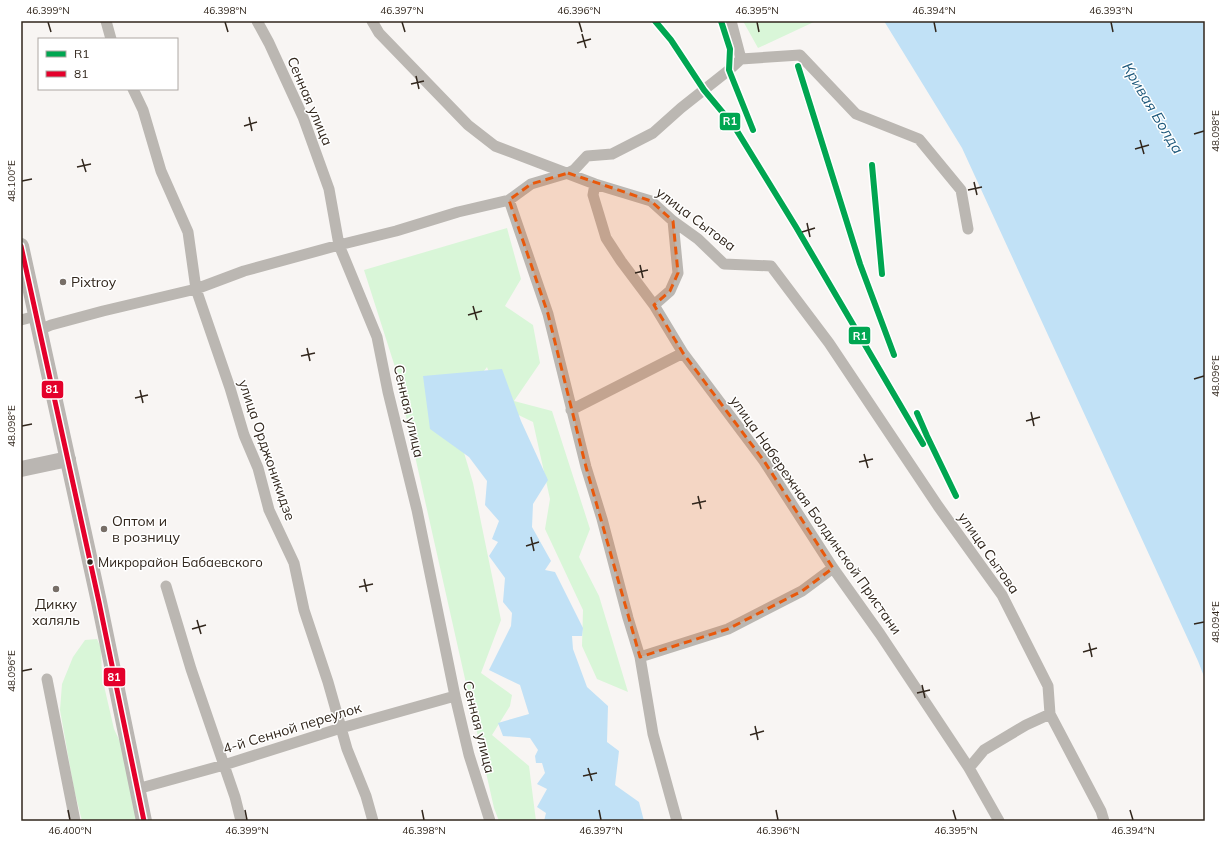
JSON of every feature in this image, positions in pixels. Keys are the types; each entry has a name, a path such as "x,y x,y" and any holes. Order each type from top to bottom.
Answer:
{"main road":[{"path":"21,246 32,322 68,459 144,821"},
{"path":"21,469 68,459"}],"street":[{"path":"106,21 111,38"},
{"name":"Сенная улица","path":"257,21 269,43 303,118 329,189 339,244 377,337 388,392 417,510 455,696 469,754 490,821"},
{"name":"улица Сытова","path":"372,21 379,33 468,125 495,146 595,184 651,201 673,221 698,239 724,264 771,266 829,343 938,506 1002,595 1048,686 1050,714 1101,811 1104,821"},
{"path":"731,21 741,59"},
{"path":"32,322 51,325 196,289 244,271 339,244 396,231 458,212 509,200 531,184 568,173 578,166 587,156 612,154 653,133 741,59 800,55 856,114 919,139 961,190 968,229"},
{"name":"улица Орджоникидзе","path":"133,90 143,110 161,171 188,232 196,289 230,388 244,435 258,468 269,510 294,563 304,610 328,682 347,749 366,796 373,821"},
{"name":"улица Набережная Болдинской Пристани","path":"595,184 593,195 606,238 621,261 654,305 683,353 764,462 833,568 884,640 969,768 999,821"},
{"path":"509,200 548,314 586,468 602,519 628,618 640,657 653,734 677,821"},
{"path":"654,305 670,291 678,273 673,221"},
{"path":"571,410 683,353"},
{"path":"640,657 728,629 802,591 833,568"},
{"path":"166,586 191,669 235,797 241,821"},
{"path":"47,679 75,821"},
{"name":"4-й Сенной переулок","path":"137,789 224,765 341,728 455,696"},
{"path":"969,768 984,750 1026,725 1050,714"}],"highlighted area":[{"path":"568,173 651,201 673,221 678,273 670,291 654,305 683,353 764,461 833,568 802,591 728,629 640,657 586,467 548,314 509,200 531,184"}],"green space":[{"path":"743,21 816,21 758,48"},
{"path":"507,228 521,279 505,306 533,325 540,363 514,401 552,411 590,529 579,557 599,596 628,692 597,679 582,646 583,610 545,529 550,499 533,422 502,407 487,367 452,412 473,483 501,620 481,673 512,695 510,706 492,735 529,766 536,821 499,821 494,808 395,367 364,270"},
{"path":"97,639 101,648 102,677 114,729 122,746 137,821 82,821 74,789 60,710 62,684 73,657 85,640"}],"water":[{"name":"Кривая Болда","path":"884,21 1205,21 1205,679 962,148"},
{"path":"502,369 521,421 548,480 533,504 532,527 551,561 545,570 555,572 583,628 582,636 572,636 573,649 587,687 608,706 607,742 619,751 615,785 639,802 644,821 544,821 546,813 537,807 547,789 537,784 545,773 542,763 536,763 535,756 538,750 530,738 503,736 498,723 529,714 520,685 489,670 511,626 512,613 503,602 505,578 489,556 498,542 492,539 499,521 485,505 487,481 469,457 430,429 423,376"}],"transit line":[{"name":"R1","path":"655,21 671,40 704,90 734,126 796,227 923,444"},
{"name":"R1","path":"721,21 730,49 729,70 753,130"},
{"name":"R1","path":"798,66 860,264 894,355"},
{"name":"R1","path":"872,165 882,274"},
{"name":"81","path":"21,246 99,602 144,821"},
{"name":"R1","path":"917,413 956,496"}],"place":[{"name":"Pixtroy","path":"63,282"},
{"name":"Оптом и в розницу","path":"104,529"},
{"name":"Микрорайон Бабаевского","path":"90,562"},
{"name":"Дикку халяль","path":"56,589"}]}
